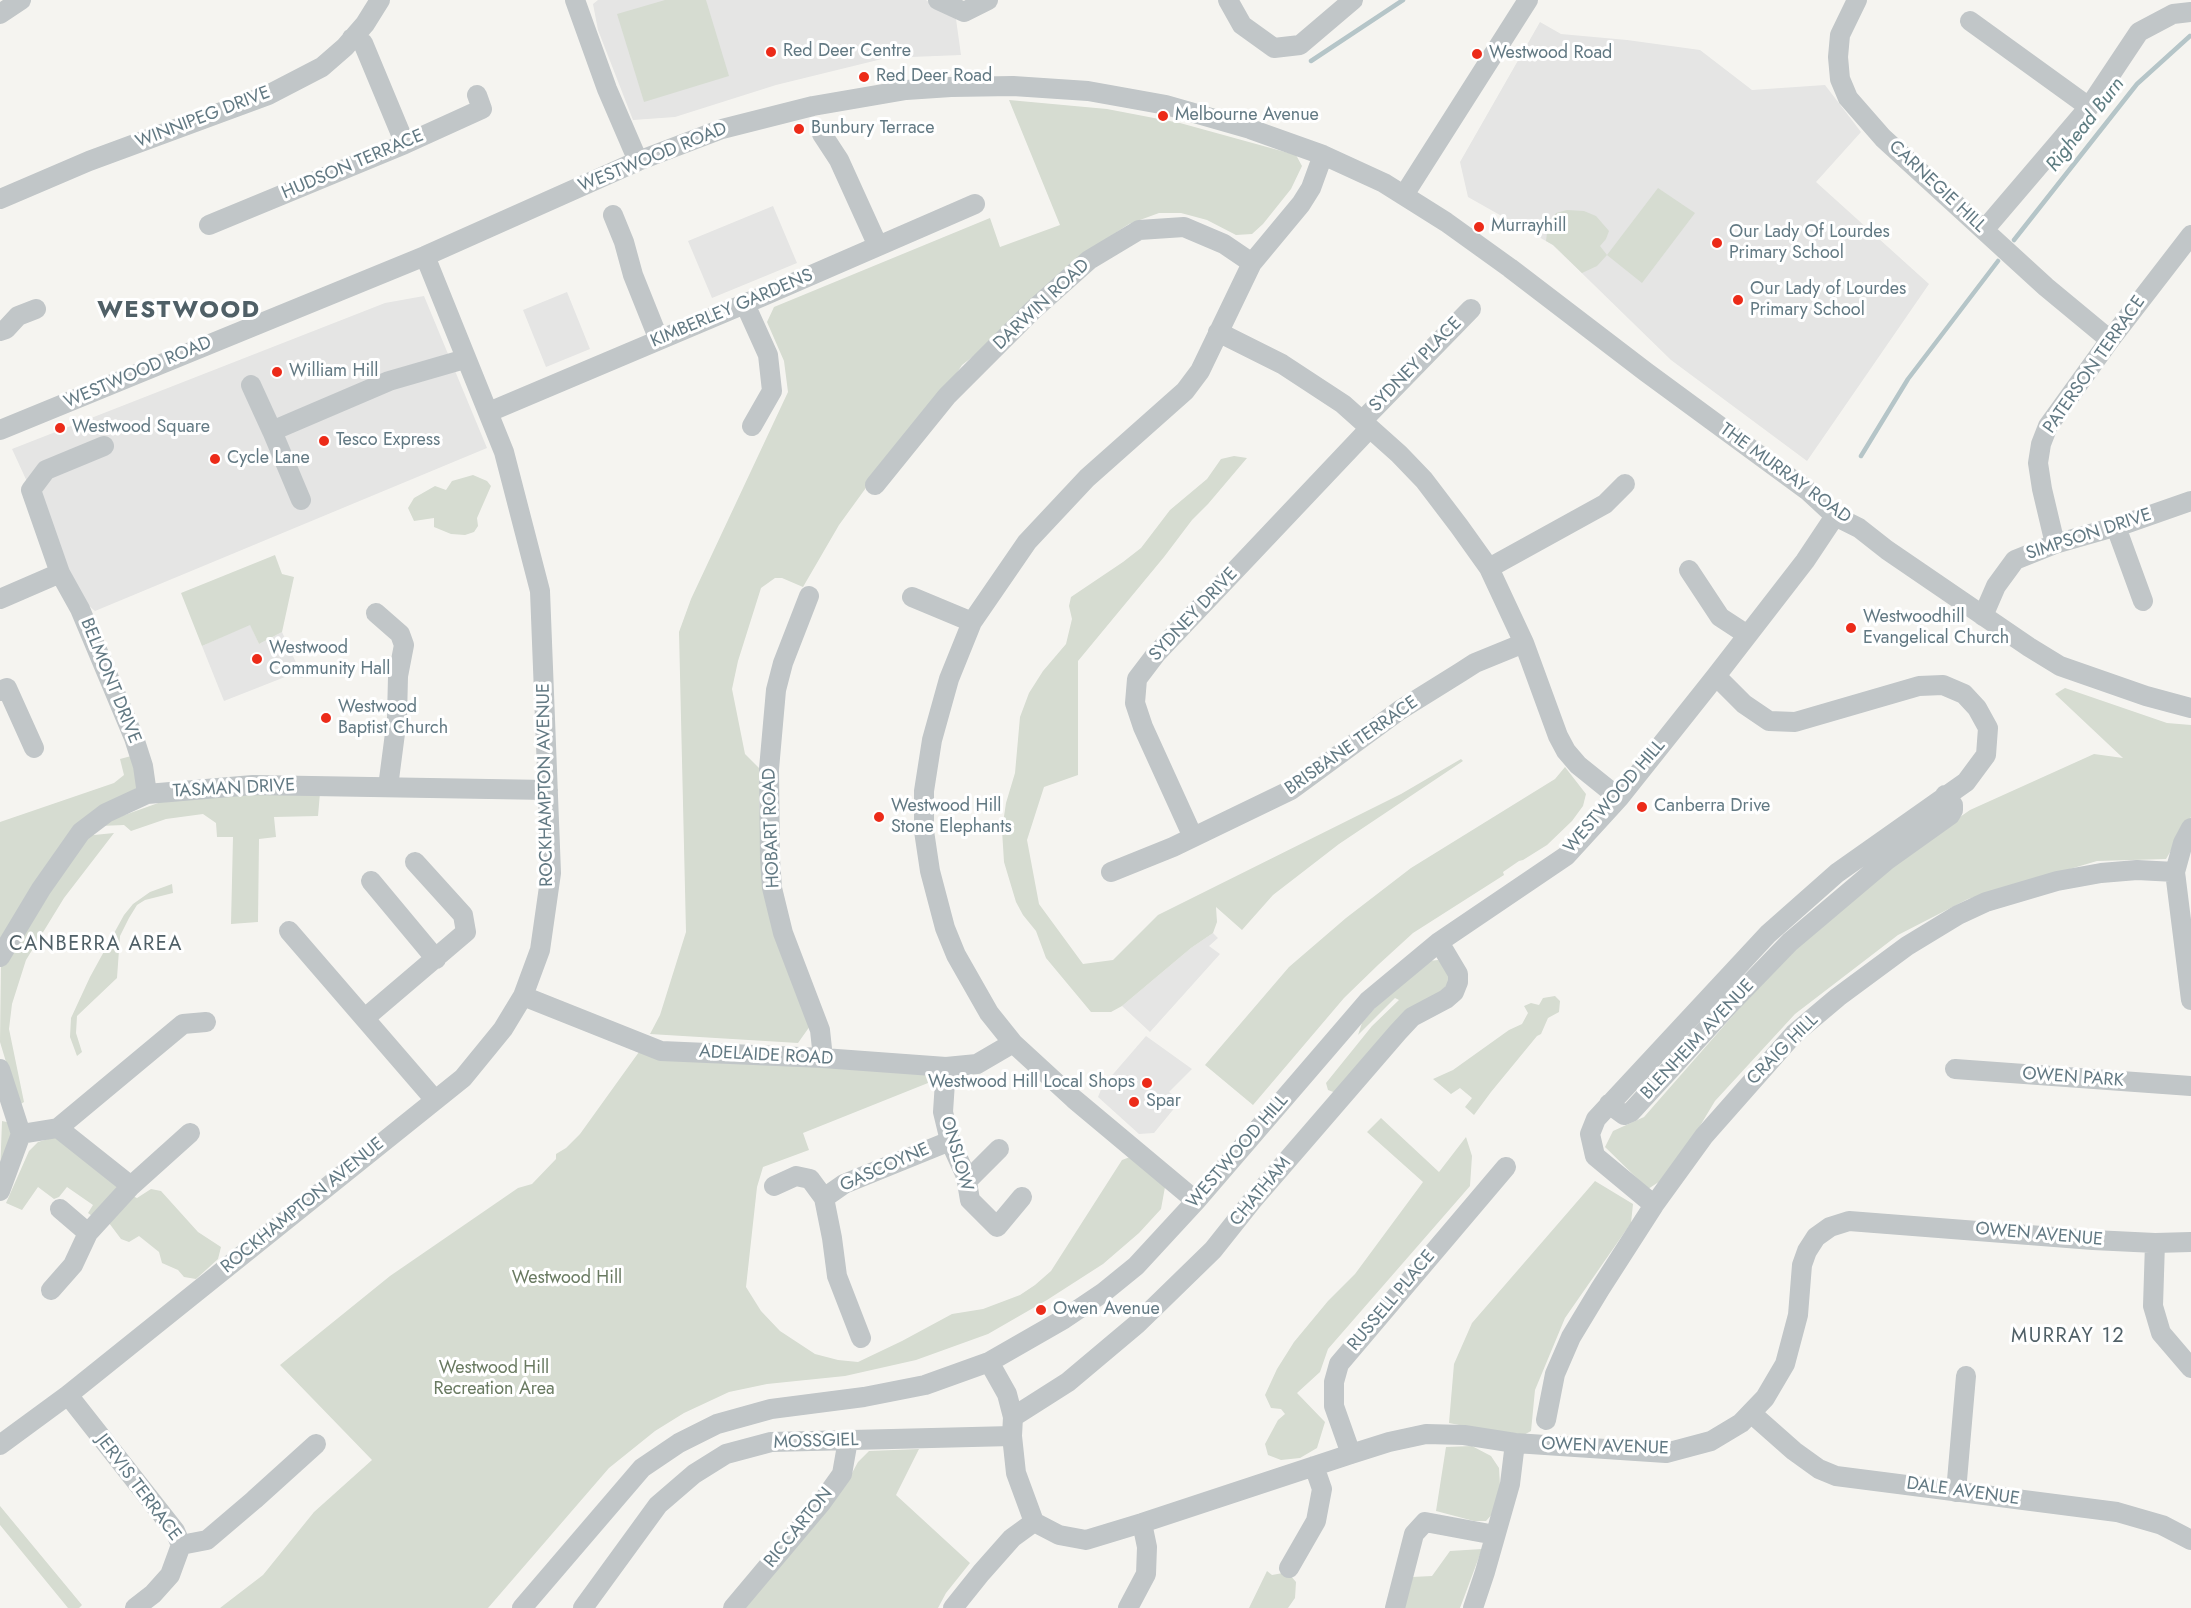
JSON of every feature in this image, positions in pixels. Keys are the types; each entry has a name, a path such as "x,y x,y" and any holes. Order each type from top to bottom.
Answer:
{"street":[{"path":"0,14 21,0"},
{"name":"WINNIPEG DRIVE","path":"0,199 89,161 268,95 322,67 365,24 380,0"},
{"path":"575,0 607,89 638,161"},
{"path":"938,0 964,12 988,0"},
{"path":"1228,0 1242,25 1274,48 1300,45 1353,0"},
{"path":"1404,195 1528,0"},
{"name":"CARNEGIE HILL","path":"1857,0 1840,35 1838,57 1840,79 1848,98 1883,138 2046,287 2110,340"},
{"path":"1984,230 2089,108 2139,32 2173,14 2191,12"},
{"path":"1970,21 2089,108"},
{"path":"352,38 363,43 405,144"},
{"name":"WESTWOOD ROAD","path":"0,430 425,256 638,161 722,129 793,110 860,96 951,87 1044,87 1124,97 1250,129 1323,155 1365,173 1404,195"},
{"name":"HUDSON TERRACE","path":"209,225 405,144 482,109 477,95"},
{"path":"822,134 839,160 878,246"},
{"path":"1196,1201 1074,1099 1013,1043 988,1013 956,955 939,907 930,872 924,831 924,791 932,740 949,679 972,622 1027,542 1087,478 1185,391 1200,371 1252,263 1301,204 1314,182 1323,155"},
{"name":"THE MURRAY ROAD","path":"1404,195 1510,268 1808,491 1834,516 1859,528 1983,616 2060,666 2146,696 2191,708"},
{"name":"KIMBERLEY GARDENS","path":"489,412 975,204"},
{"path":"613,215 624,242 633,275 659,340"},
{"name":"DARWIN ROAD","path":"875,485 947,396 1033,310 1083,265 1139,230 1184,227 1224,244 1252,263"},
{"name":"PATERSON TERRACE","path":"2055,544 2038,463 2041,444 2048,426 2110,340 2191,235"},
{"name":"ROCKHAMPTON AVENUE","path":"0,1445 68,1395 463,1078 503,1029 523,996 540,950 551,873 540,591 504,452 425,256"},
{"path":"745,304 768,355 772,391 752,426"},
{"path":"0,331 18,316 36,309"},
{"name":"SYDNEY PLACE","path":"1366,425 1471,309"},
{"path":"1218,332 1282,364 1343,404 1399,454 1424,480 1489,568 1524,643 1557,736 1566,752 1578,765 1619,798"},
{"path":"272,431 388,381 465,359"},
{"path":"250,385 301,500"},
{"name":"SYDNEY DRIVE","path":"1193,837 1140,719 1135,703 1137,679 1164,646 1366,425"},
{"name":"BELMONT DRIVE","path":"104,446 46,470 32,490 60,573 80,609 134,738 147,794"},
{"path":"1489,568 1605,504 1625,484"},
{"name":"SIMPSON DRIVE","path":"1983,616 1996,586 2014,560 2055,544 2116,527 2191,501"},
{"name":"WESTWOOD HILL","path":"522,1608 642,1468 679,1443 717,1424 771,1409 864,1397 925,1385 989,1362 1064,1319 1104,1292 1136,1266 1196,1201 1368,1000 1439,942 1566,856 1619,798 1716,676 1804,561 1834,516"},
{"path":"2116,527 2143,601"},
{"path":"1689,570 1720,617 1746,634"},
{"path":"0,600 60,573"},
{"name":"HOBART ROAD","path":"810,596 783,663 777,690 769,769 770,859 772,888 783,933 820,1030 823,1058"},
{"path":"912,597 972,622"},
{"path":"376,613 400,634 404,645 397,690 397,718 388,788"},
{"name":"BRISBANE TERRACE","path":"1111,872 1193,837 1291,790 1400,710 1475,663 1524,643"},
{"name":"BLENHEIM AVENUE","path":"1654,1205 1595,1156 1590,1134 1596,1119 1768,934 1837,873 1966,782 1986,755 1988,728 1977,708 1964,694 1943,686 1919,686 1795,722 1769,721 1744,704 1716,676"},
{"path":"0,691 7,688 34,748"},
{"name":"TASMAN DRIVE","path":"0,957 41,889 81,832 106,813 147,794 253,785 548,790"},
{"name":"BLENHEIM AVENUE","path":"1609,1104 1624,1115 1631,1112 1784,949 1887,860 1950,815 1953,805 1945,795"},
{"path":"2191,828 2183,843 2175,872 2191,999"},
{"path":"365,1018 466,932 463,915 415,862"},
{"name":"CRAIG HILL","path":"1546,1420 1555,1374 1571,1337 1654,1205 1713,1124 1794,1034 1838,997 1907,946 1958,915 1986,902 2057,881 2101,873 2137,870 2175,872"},
{"path":"371,881 435,959"},
{"path":"289,931 435,1100"},
{"path":"1768,934 1784,949"},
{"name":"CHATHAM","path":"1012,1427 1137,1324 1213,1250 1252,1201 1412,1017 1446,999 1454,992 1458,974 1439,942"},
{"name":"ADELAIDE ROAD","path":"523,996 661,1051 823,1058 946,1067 978,1064 1013,1043"},
{"path":"21,1134 58,1128 183,1024 206,1022"},
{"name":"ONSLOW","path":"946,1067 943,1112 950,1141 967,1181 970,1200 998,1227 1022,1197"},
{"path":"0,1069 21,1134 0,1191"},
{"name":"OWEN PARK","path":"1955,1069 2191,1086"},
{"path":"58,1128 131,1186"},
{"path":"51,1290 73,1265 88,1233 120,1196 190,1133"},
{"name":"GASCOYNE","path":"861,1338 837,1276 824,1198 844,1184 950,1141"},
{"path":"967,1181 999,1149"},
{"name":"RUSSELL PLACE","path":"1351,1454 1334,1406 1334,1382 1339,1364 1506,1167"},
{"path":"774,1186 796,1176 810,1179 824,1198"},
{"path":"60,1209 88,1233"},
{"name":"OWEN AVENUE","path":"1034,1522 1059,1535 1086,1540 1389,1442 1426,1434 1464,1435 1515,1443 1666,1453 1710,1441 1741,1423 1765,1398 1785,1364 1798,1315 1802,1265 1807,1251 1816,1238 1830,1227 1849,1221 2093,1240 2191,1242"},
{"path":"2154,1243 2153,1306 2161,1333 2191,1368"},
{"path":"953,1608 1012,1538 1034,1522 1016,1473 1007,1394 989,1362"},
{"path":"1956,1492 1966,1376"},
{"name":"JERVIS TERRACE","path":"68,1395 175,1531 181,1545 170,1575 153,1594 135,1608"},
{"name":"DALE AVENUE","path":"1752,1413 1794,1451 1819,1469 1836,1476 2117,1512 2162,1525 2191,1540"},
{"name":"MOSSGIEL","path":"583,1608 658,1505 694,1474 726,1454 771,1442 848,1440 1012,1427"},
{"name":"RICCARTON","path":"733,1608 822,1502 842,1474 848,1440"},
{"path":"1473,1608 1510,1484 1515,1443"},
{"path":"181,1545 207,1540 316,1444"},
{"path":"1289,1568 1316,1521 1322,1489 1314,1466"},
{"path":"1395,1608 1414,1534 1425,1522 1495,1535"},
{"path":"1128,1608 1146,1574 1147,1547 1142,1523"}],"shaded area":[{"path":"598,0 926,0 956,19 961,55 886,58 776,85 675,117 633,120 598,30 593,4"},
{"name":"Our Lady Of Lourdes Primary School","path":"1540,22 1561,34 1700,50 1752,90 1825,85 1861,132 1816,182 1929,284 1807,461 1671,360 1553,245 1468,197 1460,162"},
{"path":"773,206 797,263 712,298 688,241"},
{"path":"567,292 590,349 546,367 523,310"},
{"path":"424,296 487,448 95,611 81,599 12,449 385,303"},
{"path":"250,624 259,644 282,632 303,678 290,675 224,701 202,646"},
{"path":"1213,933 1218,938 1209,946 1220,954 1150,1032 1122,1006 1191,948"},
{"path":"1146,1036 1192,1069 1169,1092 1181,1100 1154,1133 1139,1134 1098,1097 1102,1087"}],"green space":[{"path":"665,0 706,0 729,76 644,102 617,14"},
{"path":"1009,100 1107,109 1180,123 1296,155 1302,166 1291,189 1252,234 1236,235 1207,220 1181,213 1159,213 1129,224 1100,243 1033,310 962,365 945,391 876,474 839,525 803,587 782,578 775,578 761,588 738,661 732,689 745,754 762,771 759,801 763,860 810,1026 798,1043 650,1034 660,1015 686,932 679,632 691,599 788,392 784,361 767,322 774,307 990,218 1000,247 1060,225"},
{"path":"1658,188 1695,213 1642,283 1607,255"},
{"path":"1567,210 1584,211 1596,216 1609,231 1600,246 1607,255 1597,266 1582,273 1546,241 1548,225 1556,213"},
{"path":"1234,456 1247,458 1192,520 1078,661 1078,775 1044,787 1027,840 1039,904 1083,964 1113,960 1158,915 1401,794 1461,759 1463,761 1339,844 1273,895 1242,930 1216,907 1217,922 1213,933 1191,948 1122,1006 1111,1012 1091,1012 1046,958 1036,931 1016,902 1004,862 1002,830 1006,803 1015,773 1020,717 1029,693 1043,671 1066,644 1072,619 1069,606 1071,597 1141,548 1170,510 1207,479 1221,459"},
{"path":"473,475 487,481 491,486 477,518 478,526 474,532 465,535 451,534 434,527 434,518 414,521 408,508 414,498 435,486 446,490 452,481"},
{"path":"275,555 282,574 294,577 282,632 259,644 250,625 202,646 181,593"},
{"path":"2065,688 2167,723 2191,725 2191,817 2166,859 2097,861 1968,899 1898,935 1795,1014 1715,1101 1671,1174 1648,1189 1605,1147 1613,1131 1644,1117 1744,1003 1805,940 1914,849 1970,810 2094,754 2123,758 2055,694"},
{"path":"135,755 141,786 90,813 0,949 0,822 114,783 124,775 120,759"},
{"path":"1565,767 1586,794 1583,806 1572,821 1547,845 1519,861 1503,872 1504,875 1413,933 1344,998 1253,1105 1205,1065 1289,967 1346,918 1411,868 1555,779"},
{"path":"320,793 318,816 274,817 276,837 259,839 258,922 231,924 233,837 217,837 216,823 203,814 166,819 131,831 124,825 100,826 161,802 214,795"},
{"path":"114,833 64,898 26,960 12,1004 9,1029 24,1102 19,1105 0,1042 1,963 84,836"},
{"path":"172,884 173,893 145,900 137,905 129,918 120,936 117,978 77,1016 76,1033 82,1052 77,1056 70,1037 71,1018 90,977 124,915 133,904 150,892"},
{"path":"1438,960 1445,964 1449,979 1447,985 1336,1093 1328,1090 1326,1083 1372,1026 1399,1000 1395,998 1358,1035 1362,1023 1380,1002 1429,961"},
{"path":"1555,996 1560,1001 1559,1012 1548,1018 1541,1034 1537,1036 1474,1115 1465,1107 1472,1098 1460,1088 1451,1094 1433,1079 1453,1070 1509,1030 1522,1024 1528,1013 1524,1006 1531,1003 1539,1005 1543,998"},
{"name":"Westwood Hill Recreation Area","path":"644,1045 946,1067 928,1083 803,1133 809,1150 763,1167 757,1187 746,1287 761,1311 780,1331 815,1354 858,1362 952,1314 983,1309 1020,1295 1051,1271 1122,1160 1130,1157 1165,1187 1161,1209 1139,1233 1103,1264 988,1334 916,1360 845,1376 767,1384 729,1392 684,1413 655,1431 609,1468 488,1608 220,1608 263,1575 314,1512 372,1460 280,1365 390,1276 518,1188 532,1184 556,1159 556,1154 580,1134"},
{"path":"1381,1118 1439,1172 1466,1137 1472,1156 1470,1186 1328,1349 1320,1372 1297,1393 1325,1422 1317,1448 1300,1458 1281,1460 1268,1455 1265,1444 1278,1420 1285,1414 1281,1409 1271,1408 1265,1395 1277,1369 1294,1342 1328,1301 1355,1274 1423,1182 1367,1132"},
{"path":"2,1121 11,1123 12,1144 0,1175"},
{"path":"55,1137 120,1181 119,1194 92,1216 88,1213 93,1205 67,1187 59,1197 54,1199 38,1187 22,1210 6,1203 29,1151 38,1142"},
{"path":"1595,1181 1633,1204 1631,1223 1565,1318 1535,1390 1531,1431 1520,1437 1449,1423 1454,1364 1472,1323"},
{"path":"151,1189 161,1191 198,1232 221,1247 218,1259 196,1279 184,1277 178,1270 162,1263 159,1252 139,1236 129,1242 121,1239 106,1219 130,1195 137,1198"},
{"path":"1472,1446 1491,1456 1499,1468 1500,1485 1495,1511 1486,1521 1474,1521 1436,1511 1446,1447"},
{"path":"919,1449 896,1495 970,1563 946,1593 938,1608 745,1608 846,1484 858,1462 869,1451"},
{"path":"0,1506 82,1605 79,1608 68,1608 0,1525"},
{"path":"1482,1549 1460,1608 1404,1608 1412,1577 1432,1576 1450,1551"},
{"path":"1267,1571 1272,1575 1283,1573 1290,1575 1296,1582 1295,1598 1288,1608 1249,1608"}],"waterway":[{"path":"1311,61 1403,0"},
{"name":"Righead Burn","path":"2014,240 2137,84 2190,36"},
{"name":"Righead Burn","path":"1861,456 1908,379 1998,261"}],"place":[{"name":"Red Deer Centre","path":"771,52"},
{"name":"Westwood Road","path":"1477,54"},
{"name":"Red Deer Road","path":"864,77"},
{"name":"Melbourne Avenue","path":"1163,116"},
{"name":"Bunbury Terrace","path":"799,129"},
{"name":"Murrayhill","path":"1479,227"},
{"name":"Our Lady Of Lourdes Primary School","path":"1717,243"},
{"name":"Our Lady of Lourdes Primary School","path":"1738,300"},
{"name":"William Hill","path":"277,372"},
{"name":"Westwood Square","path":"60,428"},
{"name":"Tesco Express","path":"324,441"},
{"name":"Cycle Lane","path":"215,459"},
{"name":"Westwoodhill Evangelical Church","path":"1851,628"},
{"name":"Westwood Community Hall","path":"257,659"},
{"name":"Westwood Baptist Church","path":"326,718"},
{"name":"Canberra Drive","path":"1642,807"},
{"name":"Westwood Hill Stone Elephants","path":"879,817"},
{"name":"Westwood Hill Local Shops","path":"1147,1083"},
{"name":"Spar","path":"1134,1102"},
{"name":"Owen Avenue","path":"1041,1310"}],"district":[{"name":"WESTWOOD","path":"179,311"},
{"name":"CANBERRA AREA","path":"96,945"},
{"name":"MURRAY 12","path":"2068,1337"}],"park label":[{"name":"Westwood Hill","path":"567,1279"}]}
